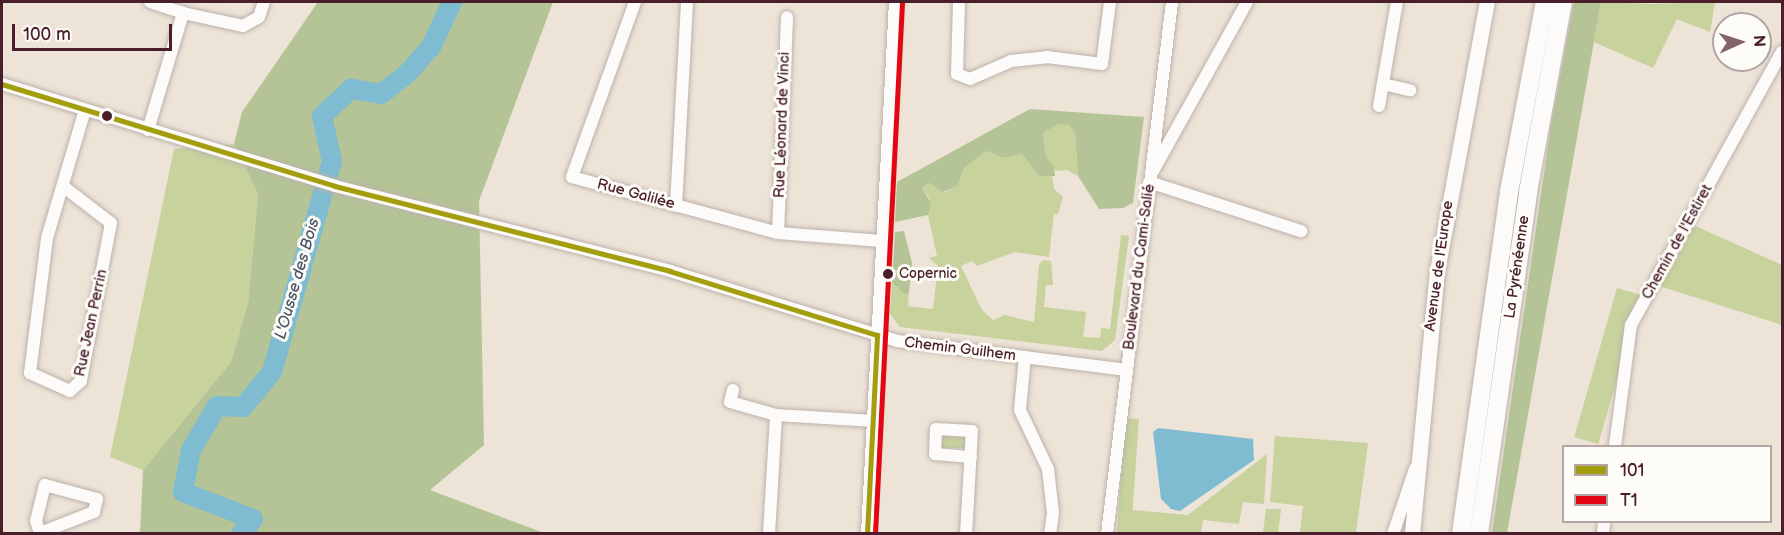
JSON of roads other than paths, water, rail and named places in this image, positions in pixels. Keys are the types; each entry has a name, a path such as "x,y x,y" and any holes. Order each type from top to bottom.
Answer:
{"highway":[{"name":"La Pyrénéenne","path":"1461,534 1509,192 1545,2"},
{"name":"La Pyrénéenne","path":"1479,534 1528,192 1563,2"}],"main road":[{"name":"Avenue de l'Europe","path":"1412,534 1437,271 1486,2"}],"street":[{"path":"150,2 183,13 243,26 259,17 264,2"},
{"name":"Rue Galilée","path":"635,2 572,177 778,233 882,241"},
{"path":"676,206 687,2"},
{"path":"867,534 895,2"},
{"path":"959,2 957,74 970,79 1011,61 1047,57 1102,64 1110,2"},
{"name":"Boulevard du Cami-Salié","path":"1107,534 1172,2"},
{"path":"1247,2 1149,179 1301,231"},
{"path":"1379,106 1397,2"},
{"path":"148,130 183,13"},
{"name":"Rue Léonard de Vinci","path":"778,233 787,17"},
{"name":"Chemin de l'Estiret","path":"1615,445 1631,326 1782,52"},
{"name":"Chemin Guilhem","path":"2,84 335,186 670,271 897,341 1127,370"},
{"path":"1383,84 1410,90"},
{"name":"Rue Jean Perrin","path":"64,187 111,223 81,381 70,391 30,373 47,238 85,110"},
{"path":"1025,357 1020,410 1048,469 1053,513 1050,534"},
{"path":"733,390 730,402 776,415 874,421"},
{"path":"769,534 776,415"},
{"path":"966,534 970,457"},
{"path":"1393,534 1418,460"},
{"path":"45,485 97,499 94,513 40,533 36,521 45,485"}],"water":[{"path":"1158,428 1253,439 1254,460 1180,511 1171,509 1161,499 1153,432"}],"waterway":[{"name":"L'Ousse des Bois","path":"241,534 253,519 183,492 191,450 217,406 243,407 272,372 332,161 322,116 351,89 381,94 408,73 431,47 452,2"}],"place":[{"name":"Copernic","path":"888,274"}]}
